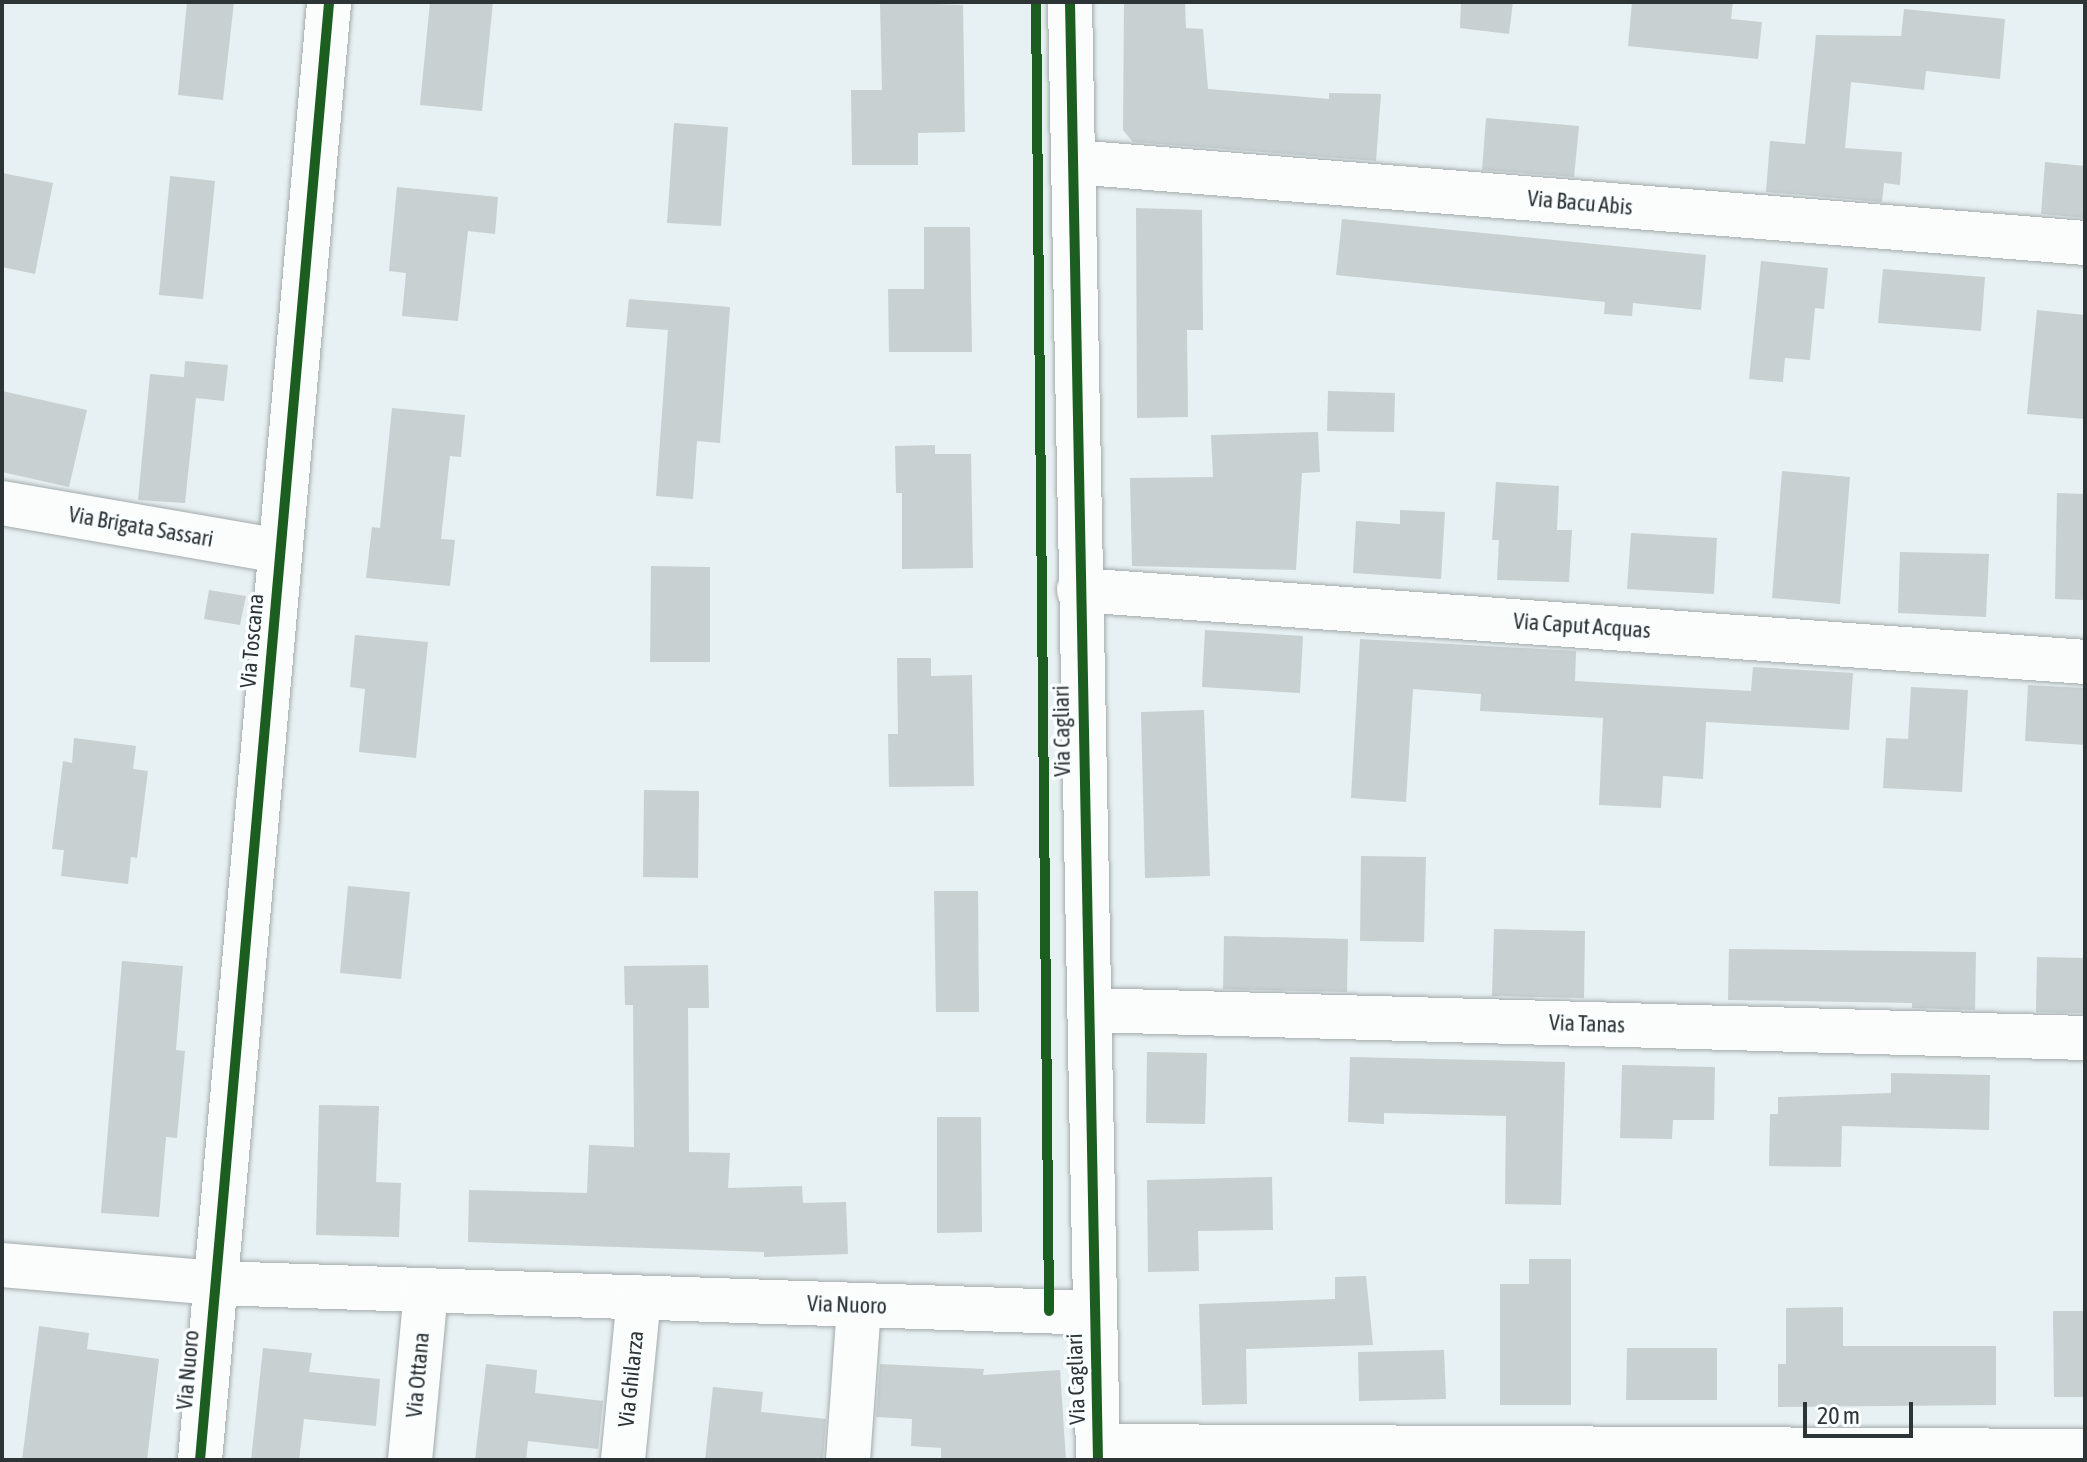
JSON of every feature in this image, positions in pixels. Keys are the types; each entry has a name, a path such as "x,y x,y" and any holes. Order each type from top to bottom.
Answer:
{"street":[{"name":"Via Toscana","path":"215,1283 329,2"},
{"name":"Via Cagliari","path":"1070,2 1098,1453"},
{"name":"Via Bacu Abis","path":"1074,162 2085,243"},
{"name":"Via Brigata Sassari","path":"2,503 280,551"},
{"name":"Via Caput Acquas","path":"1079,590 2085,662"},
{"name":"Via Tanas","path":"1089,1010 2085,1038"},
{"name":"Via Nuoro","path":"2,1265 215,1283 1094,1313"},
{"name":"Via Nuoro","path":"200,1460 215,1283"},
{"name":"Via Ottana","path":"410,1460 426,1291"},
{"name":"Via Ghilarza","path":"623,1460 639,1298"},
{"path":"848,1460 859,1305"},
{"path":"1098,1453 2085,1451"}],"building":[{"path":"187,2 234,2 223,100 178,95"},
{"path":"430,2 493,2 482,111 420,105"},
{"path":"880,2 963,5 965,132 918,133 918,165 852,165 851,90 882,90"},
{"path":"1124,2 1185,2 1186,28 1203,29 1208,89 1329,99 1329,93 1381,94 1376,161 1133,142 1123,130"},
{"path":"1461,2 1513,2 1509,34 1460,28"},
{"path":"1632,2 1733,2 1731,19 1762,22 1758,59 1628,46"},
{"path":"1904,9 2005,19 2000,79 1926,71 1924,90 1851,82 1845,148 1902,152 1900,185 1884,183 1882,202 1766,192 1770,141 1805,144 1816,35 1901,36"},
{"path":"1486,118 1579,126 1574,177 1482,170"},
{"path":"674,123 728,127 721,226 667,223"},
{"path":"2045,162 2085,166 2085,218 2041,214"},
{"path":"2,173 53,183 35,274 2,267"},
{"path":"170,176 215,181 203,299 159,295"},
{"path":"397,187 498,197 495,234 468,231 458,321 402,316 406,273 389,271"},
{"path":"1136,208 1202,210 1203,330 1187,330 1188,417 1137,418"},
{"path":"1342,219 1706,255 1701,310 1633,303 1632,316 1604,314 1605,302 1336,275"},
{"path":"924,227 970,227 972,352 889,352 888,289 924,289"},
{"path":"1761,261 1828,268 1824,309 1815,308 1810,360 1785,358 1783,382 1749,379"},
{"path":"1883,269 1985,277 1981,331 1878,323"},
{"path":"629,299 730,307 720,443 697,441 693,499 656,496 668,330 626,327"},
{"path":"2037,310 2085,315 2085,419 2027,414"},
{"path":"185,361 228,365 224,401 196,398 185,503 138,500 150,374 184,377"},
{"path":"2,391 87,410 69,487 2,472"},
{"path":"1328,391 1395,393 1394,432 1327,431"},
{"path":"392,408 465,415 461,457 450,456 441,539 455,540 450,586 366,578 372,527 380,528"},
{"path":"1318,432 1320,472 1302,473 1296,570 1132,566 1130,478 1213,477 1211,435"},
{"path":"935,445 935,454 971,454 973,568 902,569 902,493 896,493 895,446"},
{"path":"1782,471 1850,477 1840,604 1772,598"},
{"path":"1496,482 1559,486 1557,530 1572,530 1569,582 1497,580 1499,540 1492,540"},
{"path":"2057,493 2085,494 2085,600 2055,599"},
{"path":"1400,510 1445,512 1441,579 1353,573 1356,521 1400,524"},
{"path":"1631,533 1717,538 1714,594 1627,589"},
{"path":"1900,552 1989,554 1986,617 1898,613"},
{"path":"651,566 710,567 710,662 650,662"},
{"path":"209,590 246,596 240,625 204,619"},
{"path":"1205,630 1303,636 1300,693 1202,687"},
{"path":"355,635 428,642 416,758 359,752 365,689 350,687"},
{"path":"1360,639 1576,651 1575,681 1751,691 1753,667 1853,673 1849,730 1706,722 1703,779 1663,776 1661,808 1599,805 1603,718 1480,711 1481,694 1413,689 1406,802 1351,798"},
{"path":"897,658 931,658 931,676 972,675 974,786 889,787 888,734 898,734"},
{"path":"2028,685 2085,688 2085,745 2025,741"},
{"path":"1911,687 1968,690 1962,792 1883,788 1886,738 1908,739"},
{"path":"1204,710 1210,876 1145,878 1141,712"},
{"path":"74,738 136,746 133,769 148,771 137,858 131,857 128,884 61,876 64,850 52,849 63,761 72,763"},
{"path":"644,790 699,791 698,878 643,877"},
{"path":"1361,856 1426,857 1424,942 1360,941"},
{"path":"348,886 410,892 401,979 340,973"},
{"path":"934,891 978,891 979,1012 936,1012"},
{"path":"1494,929 1585,931 1584,998 1492,996"},
{"path":"1224,936 1348,939 1347,992 1223,989"},
{"path":"1729,949 1976,952 1975,1010 1912,1008 1912,1003 1728,1000"},
{"path":"2037,957 2085,958 2085,1013 2036,1012"},
{"path":"122,961 183,966 176,1050 185,1051 177,1138 166,1137 159,1217 101,1213"},
{"path":"708,965 709,1008 688,1008 689,1152 730,1153 728,1188 802,1186 803,1203 846,1202 848,1254 764,1257 764,1252 468,1242 469,1190 587,1193 589,1145 634,1147 633,1005 625,1005 624,966"},
{"path":"1147,1052 1207,1053 1205,1124 1146,1123"},
{"path":"1350,1057 1565,1062 1561,1205 1505,1204 1506,1116 1384,1113 1384,1124 1348,1122"},
{"path":"1622,1065 1715,1067 1714,1120 1673,1120 1672,1139 1620,1138"},
{"path":"1891,1073 1990,1075 1989,1130 1842,1126 1841,1167 1769,1166 1770,1114 1778,1114 1778,1097 1891,1093"},
{"path":"319,1105 379,1106 376,1182 401,1183 399,1237 316,1235"},
{"path":"937,1117 981,1117 982,1232 937,1233"},
{"path":"1272,1177 1273,1230 1198,1231 1199,1271 1148,1272 1147,1180"},
{"path":"1529,1259 1571,1259 1571,1405 1500,1405 1500,1284 1529,1284"},
{"path":"1366,1276 1373,1345 1246,1349 1247,1404 1202,1405 1199,1304 1335,1299 1335,1277"},
{"path":"1843,1307 1843,1346 1996,1346 1996,1405 1778,1407 1778,1364 1786,1364 1786,1308"},
{"path":"2053,1311 2085,1311 2085,1397 2054,1397"},
{"path":"39,1326 89,1333 87,1349 159,1359 147,1460 22,1460"},
{"path":"263,1348 312,1353 309,1372 380,1379 376,1426 304,1419 299,1460 251,1460"},
{"path":"1627,1348 1717,1348 1717,1400 1626,1400"},
{"path":"1444,1350 1446,1399 1359,1401 1358,1352"},
{"path":"486,1364 537,1370 535,1393 603,1401 598,1449 528,1441 526,1460 475,1460"},
{"path":"880,1364 984,1369 983,1375 1060,1370 1066,1460 941,1460 941,1448 911,1446 912,1419 876,1417"},
{"path":"713,1387 763,1392 761,1412 826,1419 823,1460 705,1460"}],"cycle path":[{"path":"200,1460 329,2"},
{"path":"1036,2 1049,1311"},
{"path":"1070,2 1098,1460"}]}
